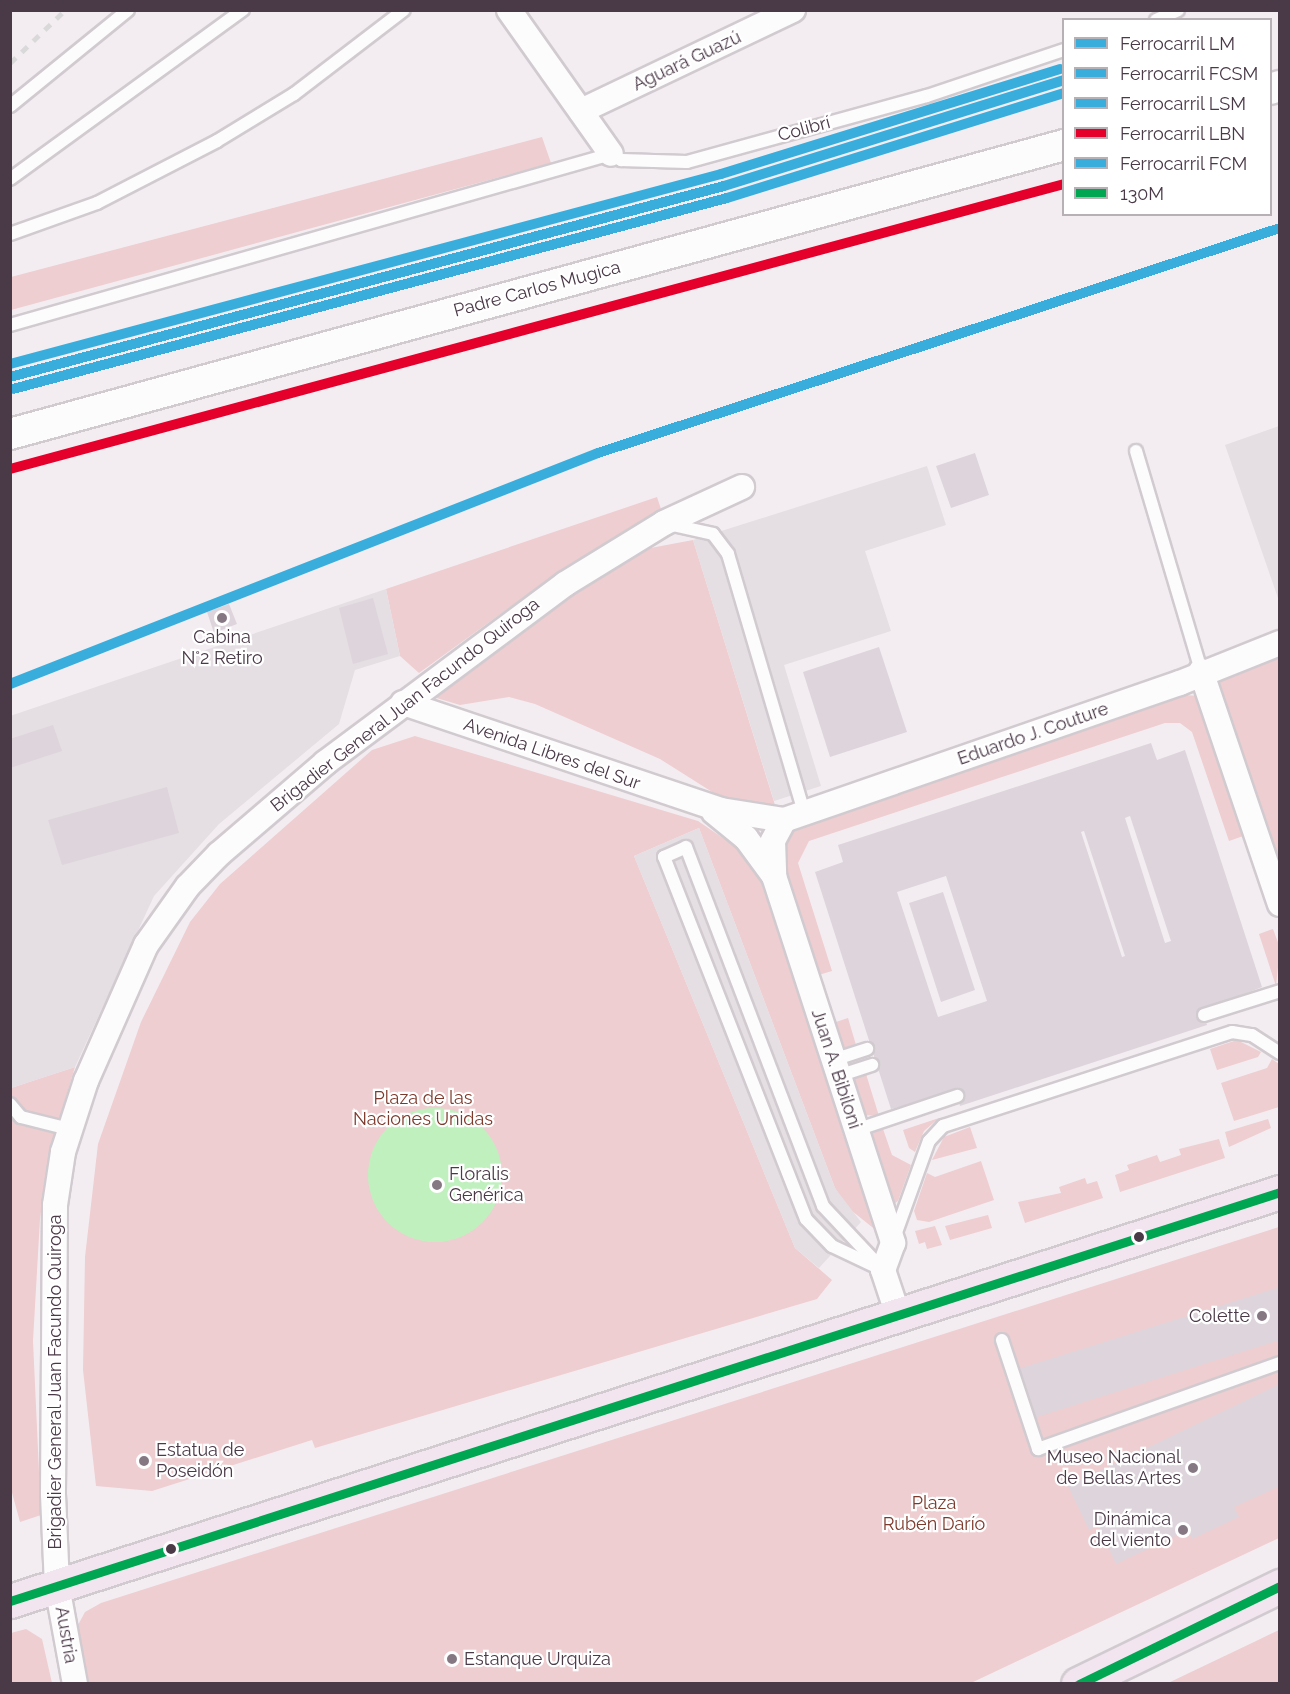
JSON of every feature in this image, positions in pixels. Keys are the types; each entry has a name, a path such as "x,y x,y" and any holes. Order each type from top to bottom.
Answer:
{"main road":[{"path":"10,1601 899,1318 1280,1192"},
{"path":"1078,1683 1280,1586"}],"street":[{"path":"509,10 611,154"},
{"name":"Aguará Guazú","path":"581,111 793,10"},
{"name":"Padre Carlos Mugica","path":"10,434 1062,146"},
{"name":"Brigadier General Juan Facundo Quiroga","path":"57,1586 52,1245 58,1178 69,1130 118,1000 146,945 182,894 282,797 403,703 565,584 664,523 742,487"},
{"name":"Eduardo J. Couture","path":"794,816 1180,683 1202,671 1280,643"},
{"path":"1202,671 1280,904"},
{"name":"Avenida Libres del Sur","path":"403,703 702,804 794,816"},
{"name":"Avenida Libres del Sur","path":"702,804 746,838 774,876"},
{"name":"Juan A. Bibiloni","path":"794,816 773,841 774,876 893,1243"},
{"path":"893,1243 883,1270 899,1318"},
{"name":"Austria","path":"57,1586 75,1683"}],"lane":[{"path":"10,106 128,10"},
{"path":"10,179 243,10"},
{"path":"10,234 97,203 217,141 294,94 404,10"},
{"path":"1160,18 1178,10"},
{"name":"Colibrí","path":"611,154 621,160 687,162 927,96 1062,51"},
{"path":"10,325 611,154"},
{"path":"1136,451 1202,671"},
{"path":"664,523 713,534 728,554 794,816"},
{"path":"686,847 823,1206 883,1270 832,1245 806,1219 664,857 686,847"},
{"path":"1204,1016 1280,991"},
{"path":"893,1243 929,1141 943,1126 1232,1032 1252,1035 1280,1053"},
{"path":"836,1068 867,1049"},
{"path":"836,1068 872,1065"},
{"path":"856,1130 957,1096"},
{"path":"10,1104 21,1117 69,1130"},
{"path":"1002,1340 1038,1449 1280,1363"}],"green space":[{"path":"542,137 551,163 11,310 11,277"},
{"path":"657,497 662,512 550,578 419,673 400,656 386,589"},
{"path":"693,540 775,805 755,810 736,807 660,759 535,704 509,697 460,705 423,694 624,553"},
{"path":"1279,648 1279,901 1207,671"},
{"path":"1185,695 1199,696 1249,834 1229,841 1192,732 1180,723 1165,723 809,841 798,863 832,971 812,977 777,863 788,831 807,819"},
{"name":"Plaza de las Naciones Unidas","path":"415,736 698,821 739,849 772,892 877,1231 847,1207 835,1188 699,828 634,856 795,1248 832,1280 817,1299 315,1448 312,1440 152,1491 96,1486 83,1370 85,1257 98,1144 141,1022 190,922 220,884 372,750"},
{"path":"1273,929 1280,948 1276,986 1259,934"},
{"path":"848,1018 856,1045 836,1052 827,1025"},
{"path":"1237,1040 1261,1052 1258,1057 1217,1070 1210,1049"},
{"path":"1272,1059 1279,1064 1279,1107 1234,1121 1221,1083 1267,1068"},
{"path":"75,1067 49,1153 40,1219 33,1341 41,1515 20,1522 11,1489 11,1088"},
{"path":"866,1074 879,1116 863,1115 846,1081"},
{"path":"939,1118 924,1131 915,1152 909,1148 903,1130"},
{"path":"1268,1119 1271,1128 1229,1147 1225,1132"},
{"path":"882,1126 892,1155 911,1165 898,1201 891,1206 869,1136"},
{"path":"970,1127 977,1148 932,1160 944,1137"},
{"path":"1219,1139 1225,1158 1120,1192 1115,1175 1129,1170 1127,1165 1157,1155 1160,1162 1181,1155 1179,1149"},
{"path":"981,1161 994,1200 929,1222 917,1220 914,1211 927,1173 935,1177"},
{"path":"1085,1178 1087,1184 1097,1181 1103,1198 1025,1223 1018,1202 1061,1193 1059,1187"},
{"path":"988,1215 992,1228 950,1240 945,1226"},
{"path":"935,1226 942,1245 927,1249 925,1242 919,1244 915,1231"},
{"name":"Plaza Rubén Darío","path":"1279,1227 1279,1538 971,1683 89,1683 78,1625 85,1612 101,1603"},
{"path":"26,1629 42,1639 52,1683 11,1683 11,1633"},
{"path":"1279,1630 1279,1683 1168,1683 1254,1642"}],"shaded area":[{"path":"1280,426 1279,601 1225,445"},
{"path":"927,466 946,525 865,551 891,631 784,665 821,786 774,801 693,540"},
{"path":"386,589 400,656 355,670 339,724 219,824 154,896 75,1067 11,1088 10,716"},
{"path":"699,828 835,1188 861,1222 819,1268 795,1248 634,856"},
{"path":"435,1108 460,1113 482,1128 497,1150 502,1175 497,1200 482,1222 460,1237 435,1242 410,1237 388,1222 373,1200 368,1175 373,1150 388,1128 410,1113"}],"building":[{"path":"975,453 989,495 951,508 936,466"},
{"path":"373,598 388,654 353,664 339,608"},
{"name":"Cabina N°2 Retiro","path":"229,604 237,624 214,633 207,612"},
{"path":"879,647 907,732 830,757 803,672"},
{"path":"53,725 62,751 10,768 10,739"},
{"path":"1151,743 1157,760 1185,750 1262,987 1203,1011 1207,1025 960,1106 956,1092 891,1109 815,872 843,862 838,845","holes":["1130,816 1171,941 1165,943 1125,818","1084,831 1125,956 1122,957 1081,832","946,876 987,1001 938,1017 897,892"]},
{"path":"167,787 179,833 62,865 48,820"},
{"path":"943,892 975,990 941,1002 909,903"},
{"path":"1280,1287 1280,1340 1034,1418 1018,1369"},
{"name":"Museo Nacional de Bellas Artes","path":"1280,1384 1280,1486 1234,1507 1239,1517 1192,1539 1188,1530 1116,1564 1098,1526 1089,1530 1068,1486"}],"railway":[{"path":"10,63 65,10"}],"rail line":[{"name":"FCM","path":"10,364 721,174 1060,69"},
{"name":"FCSM","path":"10,377 724,186 1062,81"},
{"name":"LSM","path":"13,389 727,198 1062,94"},
{"name":"LBN","path":"10,469 1062,185"},
{"name":"LM","path":"10,684 598,453 1280,228"}],"transit line":[{"name":"130M","path":"10,1601 1280,1192"},
{"name":"130M","path":"1079,1684 1280,1586"}],"place":[{"name":"Cabina N°2 Retiro","path":"222,618"},
{"name":"Floralis Genérica","path":"437,1185"},
{"name":"Colette","path":"1262,1316"},
{"name":"Estatua de Poseidón","path":"144,1461"},
{"name":"Museo Nacional de Bellas Artes","path":"1193,1468"},
{"name":"Dinámica del viento","path":"1183,1530"},
{"name":"Estanque Urquiza","path":"452,1659"}]}
